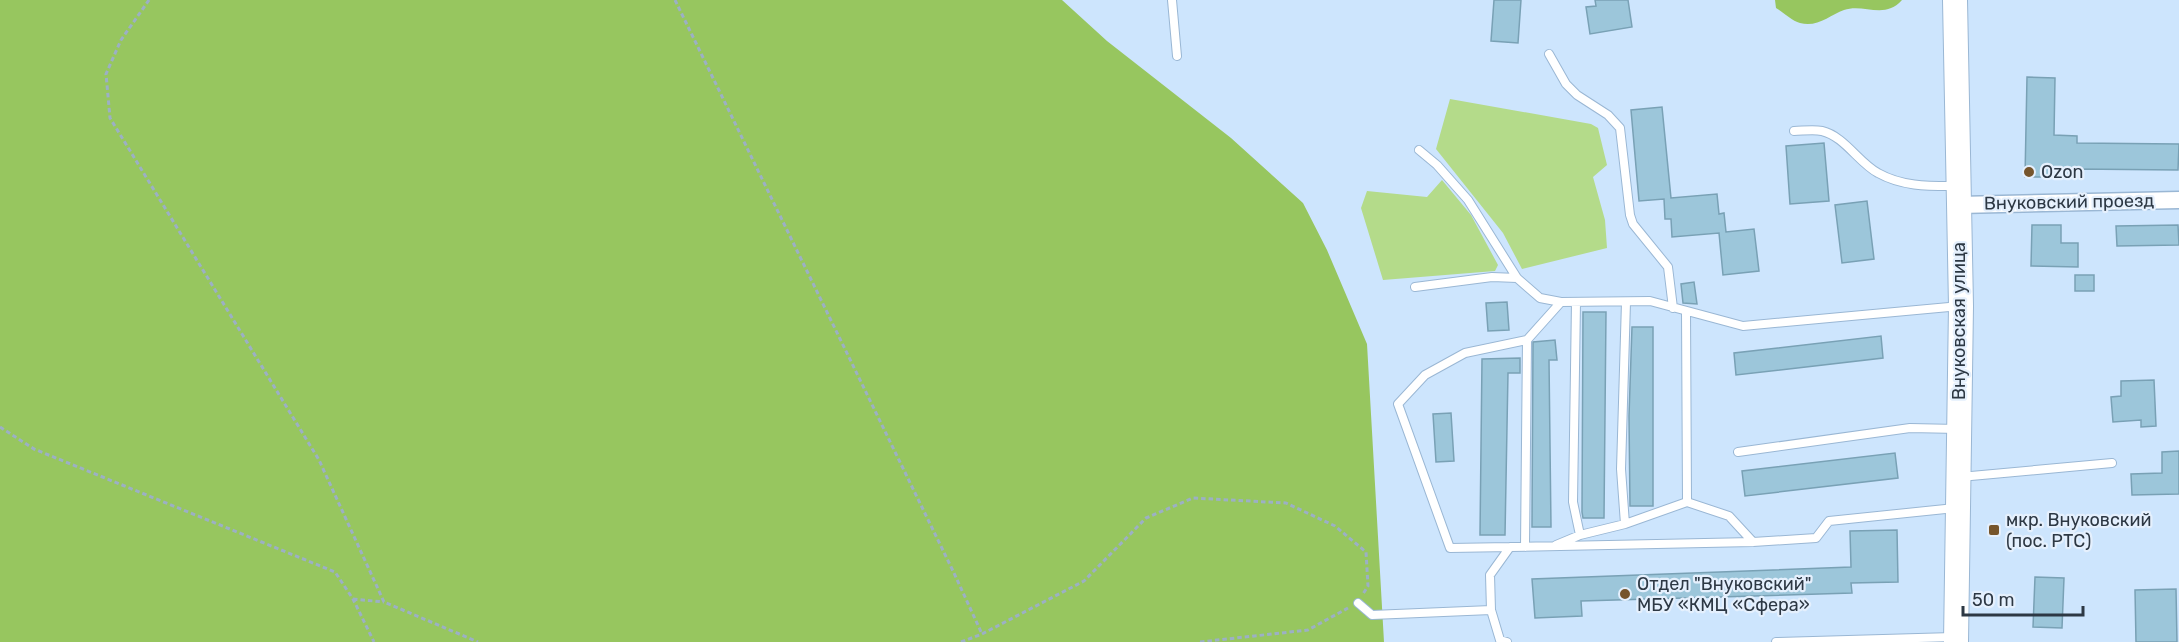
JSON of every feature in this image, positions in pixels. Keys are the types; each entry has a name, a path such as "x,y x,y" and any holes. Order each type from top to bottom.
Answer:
{"main road":[{"name":"Внуковская улица","path":"1955,0 1961,306 1956,639"}],"street":[{"name":"Внуковский проезд","path":"1959,196 2179,200"}],"lane":[{"path":"1172,0 1177,56"},
{"path":"1549,54 1566,84 1577,95 1608,115 1620,128 1630,214 1634,224 1668,267 1673,308"},
{"path":"1794,131 1822,131 1877,173 1891,179 1959,196"},
{"path":"1419,150 1437,165 1468,200 1517,278 1540,298 1561,302 1650,301 1743,326 1961,306"},
{"path":"1415,287 1492,277 1517,278"},
{"path":"1561,302 1527,340 1465,353 1425,375 1398,404 1450,548 1753,542 1816,538 1829,520 1958,508"},
{"path":"1576,302 1573,501 1580,535"},
{"path":"1625,524 1621,469 1626,302"},
{"path":"1686,311 1688,502"},
{"path":"1525,547 1527,340"},
{"path":"1738,452 1910,428 1958,429"},
{"path":"1958,477 2112,463"},
{"path":"1550,547 1580,535 1625,524 1688,502 1729,516 1753,542"},
{"path":"1502,641 1491,610 1490,575 1510,547"},
{"path":"1358,603 1372,615 1491,610"},
{"path":"1776,642 1956,639"}],"path":[{"path":"149,0 121,40 106,74 110,118 320,460 384,602"},
{"path":"675,0 982,634"},
{"path":"0,427 34,449 335,572 354,599 374,642"},
{"path":"961,642 982,634 1084,581 1146,518 1193,498 1286,503 1335,526 1366,552 1368,586 1358,603 1308,630 1200,642"},
{"path":"354,599 384,602 478,642"}],"green space":[{"path":"0,0 1062,0 1107,41 1231,138 1303,203 1327,250 1367,344 1384,642 0,642"},
{"path":"1775,0 1902,0 1888,9 1851,8 1818,22 1806,24 1794,20 1776,8"},
{"path":"1450,99 1591,124 1598,128 1607,165 1593,177 1605,220 1607,248 1522,269 1503,233 1436,149"},
{"path":"1442,180 1471,215 1498,265 1495,271 1383,280 1361,208 1367,191 1427,197"}],"building":[{"path":"1494,0 1521,0 1518,43 1491,41"},
{"path":"1595,0 1628,0 1632,27 1590,34 1586,7 1596,6"},
{"path":"2027,77 2055,78 2054,135 2077,136 2077,143 2179,144 2178,170 2076,169 2076,177 2025,177"},
{"path":"1662,107 1671,198 1717,194 1719,214 1724,213 1726,232 1754,229 1759,271 1723,275 1719,233 1672,237 1671,219 1665,219 1664,199 1639,201 1631,110"},
{"path":"1824,143 1829,201 1790,204 1786,146"},
{"path":"1867,201 1874,259 1842,263 1835,205"},
{"path":"2032,225 2061,225 2061,243 2078,243 2078,267 2031,266"},
{"path":"2178,225 2179,245 2117,246 2116,226"},
{"path":"2075,275 2094,275 2094,291 2075,291"},
{"path":"1694,282 1697,304 1683,303 1681,284"},
{"path":"1507,302 1509,330 1488,331 1486,303"},
{"path":"1583,312 1606,312 1604,518 1583,518 1582,512"},
{"path":"1632,327 1653,327 1653,506 1630,506 1629,416"},
{"path":"1881,336 1883,358 1736,375 1734,353"},
{"path":"1555,340 1557,360 1549,360 1551,527 1532,527 1533,342"},
{"path":"1520,358 1520,373 1508,373 1505,535 1480,535 1482,359"},
{"path":"2154,380 2156,426 2141,427 2141,420 2113,422 2111,397 2121,396 2121,381"},
{"path":"1451,413 1454,461 1436,462 1433,414"},
{"path":"2179,451 2179,494 2132,495 2131,474 2162,473 2162,452"},
{"path":"1895,453 1898,478 1745,496 1742,471"},
{"path":"1897,530 1898,582 1851,583 1852,593 1581,601 1582,616 1535,618 1532,579 1851,567 1850,531"},
{"path":"2035,577 2064,578 2062,628 2033,627"},
{"path":"2176,589 2177,642 2136,642 2135,590"}],"place":[{"name":"Ozon","path":"2029,172"},
{"name":"мкр. Внуковский (пос. РТС)","path":"1994,530"},
{"name":"Отдел \"Внуковский\" МБУ «КМЦ «Сфера»","path":"1625,594"}]}
